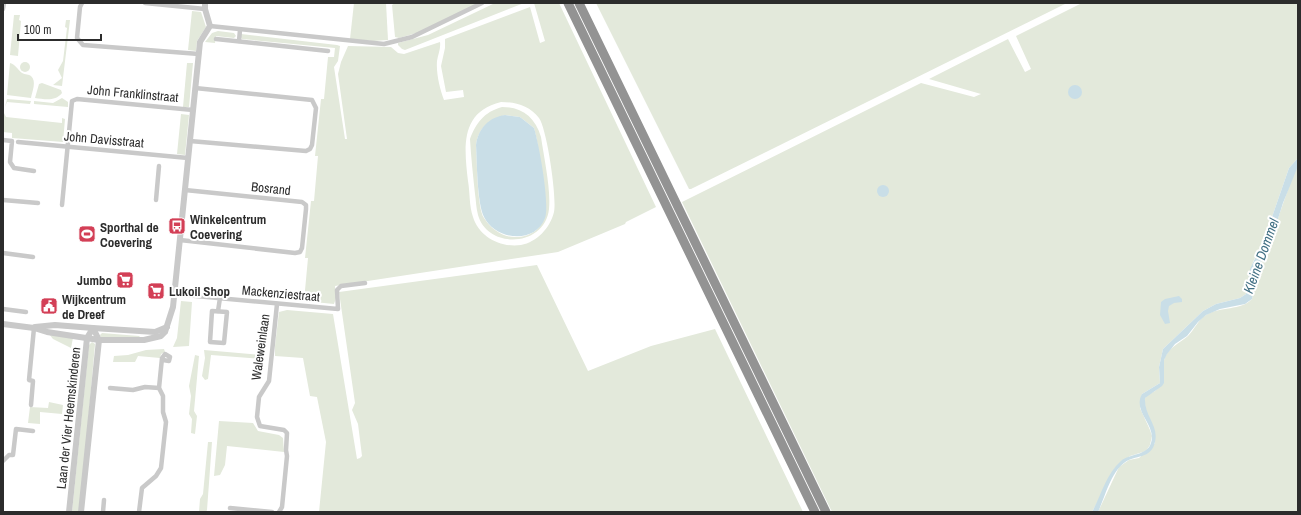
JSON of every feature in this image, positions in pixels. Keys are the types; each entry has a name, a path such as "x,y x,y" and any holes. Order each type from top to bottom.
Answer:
{"highway":[{"path":"568,3 815,512"},
{"path":"579,3 826,512"}],"street":[{"path":"3,8 4,3"},
{"path":"82,3 78,19 77,38 83,45 198,54"},
{"path":"3,324 99,340 144,340 161,336 165,332 171,319 198,54 200,42 210,26 205,6 145,3"},
{"path":"210,26 375,44 392,43 427,30 482,3"},
{"path":"239,41 240,30"},
{"path":"216,39 328,51"},
{"path":"190,141 306,151 310,149 312,145 316,108 316,103 312,100 195,88"},
{"name":"John Franklinstraat","path":"67,146 72,101 77,99 193,110"},
{"path":"3,140 12,141 10,162 14,168 34,171"},
{"name":"John Davisstraat","path":"18,142 188,158"},
{"path":"62,205 67,146"},
{"path":"156,200 159,166"},
{"name":"Bosrand","path":"180,240 296,253 300,252 302,248 306,209 306,205 302,202 185,190"},
{"path":"3,200 38,203"},
{"path":"3,253 33,257"},
{"name":"Mackenziestraat","path":"174,294 338,309 337,290 341,286 365,283"},
{"path":"218,311 220,298"},
{"name":"Waleweinlaan","path":"277,304 269,381 260,394 257,417 260,426 284,430 287,433 287,456 282,507 279,512"},
{"path":"3,309 26,312"},
{"path":"212,311 218,311 226,312 224,343 210,342 212,311"},
{"path":"34,328 55,326 155,332 167,327"},
{"path":"31,405 33,380 29,380 34,328"},
{"path":"93,328 99,340"},
{"name":"Laan der Vier Heemskinderen","path":"69,512 87,338 93,328"},
{"name":"Laan der Vier Heemskinderen","path":"81,512 99,340"},
{"path":"139,512 142,488 156,476 161,468 166,422 163,412 163,396 159,388 163,360"},
{"path":"110,388 133,390 145,387 159,388"},
{"path":"3,461 9,455 13,455 16,429 33,431"},
{"path":"103,512 104,500"},
{"path":"230,508 272,512"}],"shaded area":[{"path":"354,3 386,3 388,40 373,41 350,39"},
{"path":"395,3 479,3 420,32 399,38 395,37 392,5"},
{"path":"495,3 524,3 405,50 398,45 398,43 428,35"},
{"path":"534,3 559,3 656,207 626,222 625,224 558,252 335,286 336,298 334,304 304,301 308,258 305,258 311,201 314,201 318,156 315,156 321,99 324,99 328,57 334,57 335,48 242,39 241,34 340,46 338,61 334,67 345,139 347,139 338,74 341,62 348,46 391,47 398,53 404,54 440,42 437,71 444,100 464,97 463,90 446,92 441,66 445,48 445,39 530,7 540,43 545,41","holes":["501,102 527,108 539,118 545,135 553,179 555,204 552,218 542,233 532,241 521,245 506,245 492,240 480,230 476,224 470,204 466,144 471,122 478,114 488,107"]},
{"path":"596,3 1067,3 689,189"},
{"path":"1082,3 1298,3 1298,158 1289,168 1264,240 1253,262 1246,294 1240,298 1216,304 1203,311 1163,349 1159,367 1160,383 1142,394 1140,408 1152,436 1150,445 1146,451 1130,456 1115,468 1092,512 832,512 682,202 921,83 974,97 981,94 929,79 1008,39 1025,72 1031,69 1016,36"},
{"path":"192,11 201,12 206,27 197,41 196,51 188,50"},
{"path":"14,15 20,15 19,20 21,21 18,56 10,55"},
{"path":"66,20 70,20 62,86 53,85 62,78 58,70 63,61 67,28 65,27"},
{"path":"218,31 234,33 236,36 234,38 216,36 215,43 205,42 212,33"},
{"path":"23,62 27,62 29,63 29,71 23,72 20,69 20,65"},
{"path":"10,63 22,73 30,75 33,78 34,84 31,98 7,95"},
{"path":"187,63 193,63 189,107 183,107"},
{"path":"42,83 61,90 62,93 53,99 35,98 39,84"},
{"path":"62,98 68,102 68,107 34,104 34,101 53,103"},
{"path":"7,99 31,101 30,104 7,102 5,107"},
{"path":"509,107 527,114 535,124 541,137 547,173 549,209 545,222 538,231 527,237 504,239 493,234 484,226 478,215 470,139 478,123 486,115 496,109","holes":["505,115 520,117 534,128 544,191 545,212 537,229 529,234 512,237 502,234 494,229 487,222 482,213 477,172 476,145 482,129 490,122"]},
{"path":"4,113 6,117 62,123 62,118 65,119 63,142 12,138 12,133 3,132"},
{"path":"181,114 189,115 185,155 177,154"},
{"path":"1298,166 1298,512 1098,512 1119,467 1129,460 1139,458 1155,443 1147,415 1145,398 1160,385 1163,378 1164,360 1168,352 1188,336 1206,315 1218,310 1242,305 1252,299 1258,268 1267,250 1293,175"},
{"path":"537,265 588,371 651,346 715,329 803,512 319,512 326,442 317,397 310,396 303,358 275,356 279,312 287,310 333,314 357,459 362,456 358,424 352,410 355,403 339,292"},
{"path":"181,301 192,302 189,346 173,347 177,338"},
{"path":"102,333 140,337 101,338 100,335"},
{"path":"49,334 73,338 71,348 53,339"},
{"path":"92,342 95,344 80,512 72,512 89,345"},
{"path":"164,349 165,352 161,354 160,358 138,356 135,362 113,362 114,356 128,355 146,350"},
{"path":"204,350 261,355 261,359 211,355 208,379 205,380 202,376 205,358"},
{"path":"195,355 199,356 194,411 197,416 195,434 191,433 192,419 189,414 191,396 189,386"},
{"path":"49,402 63,405 62,414 40,412 40,424 28,423 30,407 48,408"},
{"path":"219,421 253,423 258,431 279,435 283,438 284,452 227,446 225,465 220,475 214,476"},
{"path":"208,442 212,442 207,510 206,512 199,512 200,499 203,494"}],"water":[{"path":"1075,85 1080,87 1082,92 1080,97 1075,99 1070,97 1068,92 1070,87"},
{"path":"505,115 520,117 534,128 539,147 545,188 545,218 540,227 524,236 505,235 489,225 484,217 480,202 477,172 477,139 482,129 489,121"},
{"name":"Kleine Dommel","path":"1298,158 1298,166 1283,203 1270,244 1258,268 1252,299 1245,304 1220,309 1206,315 1198,322 1187,336 1175,344 1167,354 1164,360 1164,383 1145,398 1145,404 1156,436 1153,448 1150,452 1128,460 1119,467 1109,485 1098,512 1092,512 1111,472 1116,466 1125,458 1146,450 1151,443 1151,430 1142,413 1140,401 1142,394 1160,383 1159,367 1163,349 1203,311 1216,304 1240,298 1246,294 1250,269 1264,240 1289,168"},
{"path":"883,185 887,187 889,191 887,195 883,197 879,195 877,191 879,187"},
{"path":"1179,296 1182,299 1182,302 1174,303 1169,306 1168,311 1170,323 1165,324 1160,315 1161,302 1165,299"}],"place":[{"name":"Winkelcentrum Coevering","path":"177,226"},
{"name":"Sporthal de Coevering","path":"87,234"},
{"name":"Jumbo","path":"125,280"},
{"name":"Lukoil Shop","path":"156,291"},
{"name":"Wijkcentrum de Dreef","path":"49,306"}]}
